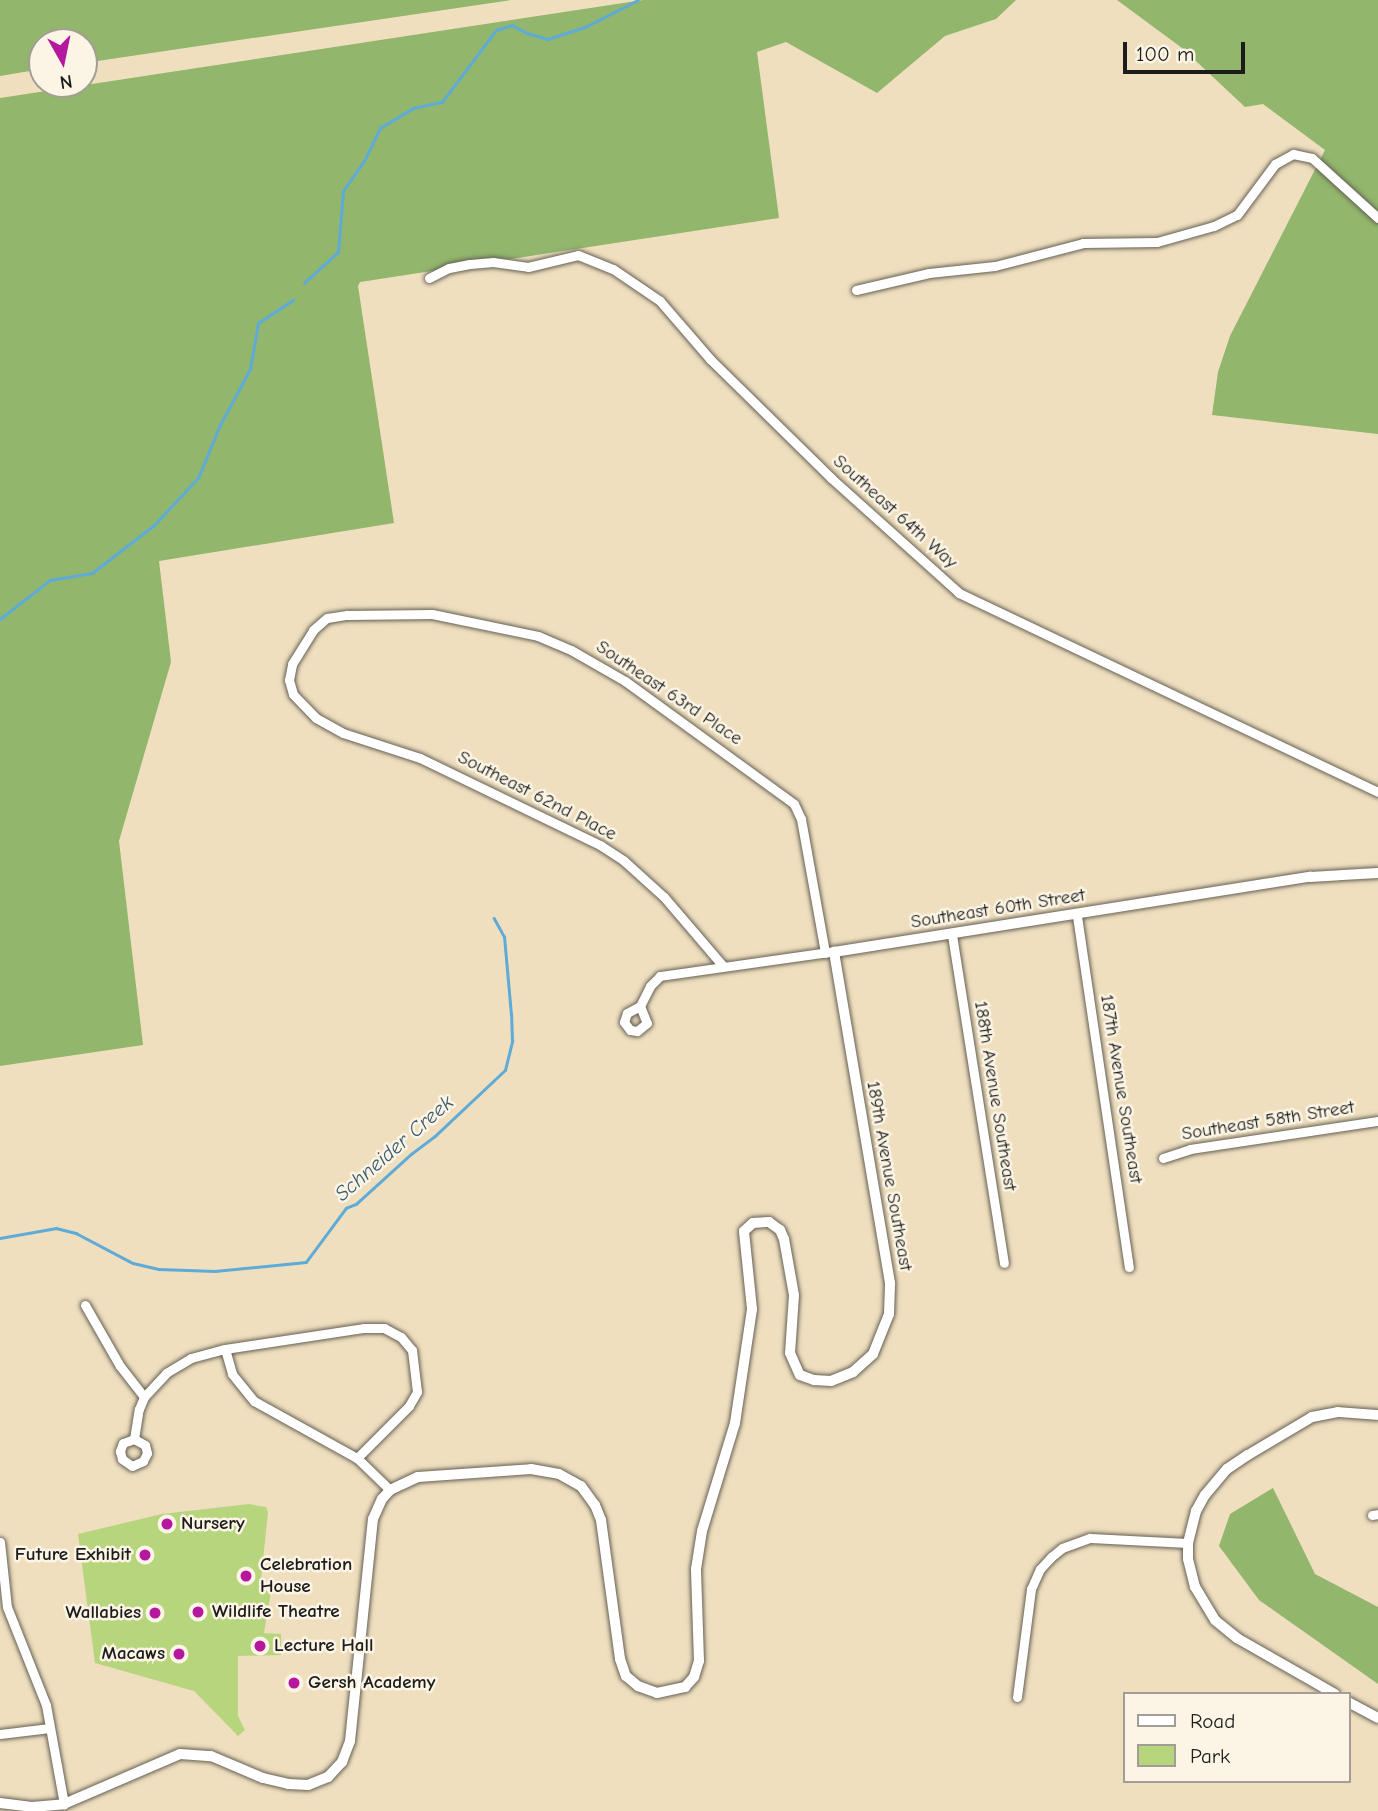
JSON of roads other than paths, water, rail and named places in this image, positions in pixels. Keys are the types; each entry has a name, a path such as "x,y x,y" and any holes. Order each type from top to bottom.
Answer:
{"street":[{"path":"856,289 929,273 995,266 1083,243 1157,242 1214,226 1237,215 1275,164 1293,154 1312,158 1378,218"},
{"name":"Southeast 64th Way","path":"429,278 449,268 470,264 493,262 528,267 578,255 613,269 660,301 710,359 831,478 959,593 1378,792"},
{"name":"Southeast 63rd Place","path":"303,705 290,688 292,664 313,630 327,618 409,613 507,628 571,650 625,681 794,804"},
{"name":"Southeast 62nd Place","path":"303,705 332,728 420,758 600,845 623,860 664,897 723,966"},
{"name":"189th Avenue Southeast","path":"390,1490 418,1477 509,1469 559,1474 581,1486 599,1511 622,1669 638,1686 665,1693 685,1686 697,1670 696,1569 702,1531 735,1423 752,1309 743,1238 747,1226 762,1221 780,1230 787,1248 794,1295 790,1341 792,1363 800,1375 831,1381 853,1372 873,1354 885,1329 890,1299 890,1283 829,952 802,819 794,804"},
{"name":"Southeast 60th Street","path":"640,1006 650,986 660,976 1077,916 1310,877 1378,873"},
{"name":"187th Avenue Southeast","path":"1077,916 1129,1267"},
{"name":"188th Avenue Southeast","path":"952,935 1004,1263"},
{"name":"Southeast 58th Street","path":"1163,1158 1190,1149 1378,1121"},
{"path":"85,1306 120,1366 144,1397"},
{"path":"134,1439 144,1397 155,1383 191,1358 225,1349 364,1328 392,1331 412,1350 417,1378 416,1396 357,1458"},
{"path":"0,1803 32,1807 64,1804 180,1754 211,1756 276,1781 308,1785 319,1782 335,1771 346,1753 373,1519 382,1499 390,1490 357,1458 254,1401 232,1374 225,1349"},
{"path":"1332,1692 1237,1638 1215,1620 1195,1587 1188,1559 1188,1544 1196,1511 1205,1495 1227,1469 1312,1417 1338,1412 1378,1415"},
{"path":"1017,1697 1031,1589 1040,1569 1051,1557 1062,1548 1090,1538 1188,1544"},
{"path":"0,1542 10,1617 41,1687 64,1804"},
{"path":"1350,1703 1378,1718"},
{"path":"0,1734 50,1728"}],"waterway":[{"path":"304,283 338,252 343,191 364,161 380,128 413,108 442,102 496,30 512,25 548,39 585,27 638,0"},
{"path":"0,619 50,580 92,573 154,525 198,478 220,425 250,369 258,323 293,300"},
{"name":"Schneider Creek","path":"0,1238 56,1228 76,1233 133,1263 159,1269 215,1271 306,1262 346,1208 356,1204 435,1136 505,1070 512,1041 511,1015 504,937 494,919"}],"place":[{"name":"Nursery","path":"167,1524"},
{"name":"Future Exhibit","path":"145,1555"},
{"name":"Celebration House","path":"246,1576"},
{"name":"Wildlife Theatre","path":"198,1612"},
{"name":"Wallabies","path":"155,1613"},
{"name":"Lecture Hall","path":"260,1646"},
{"name":"Macaws","path":"179,1654"},
{"name":"Gersh Academy","path":"294,1683"}]}
